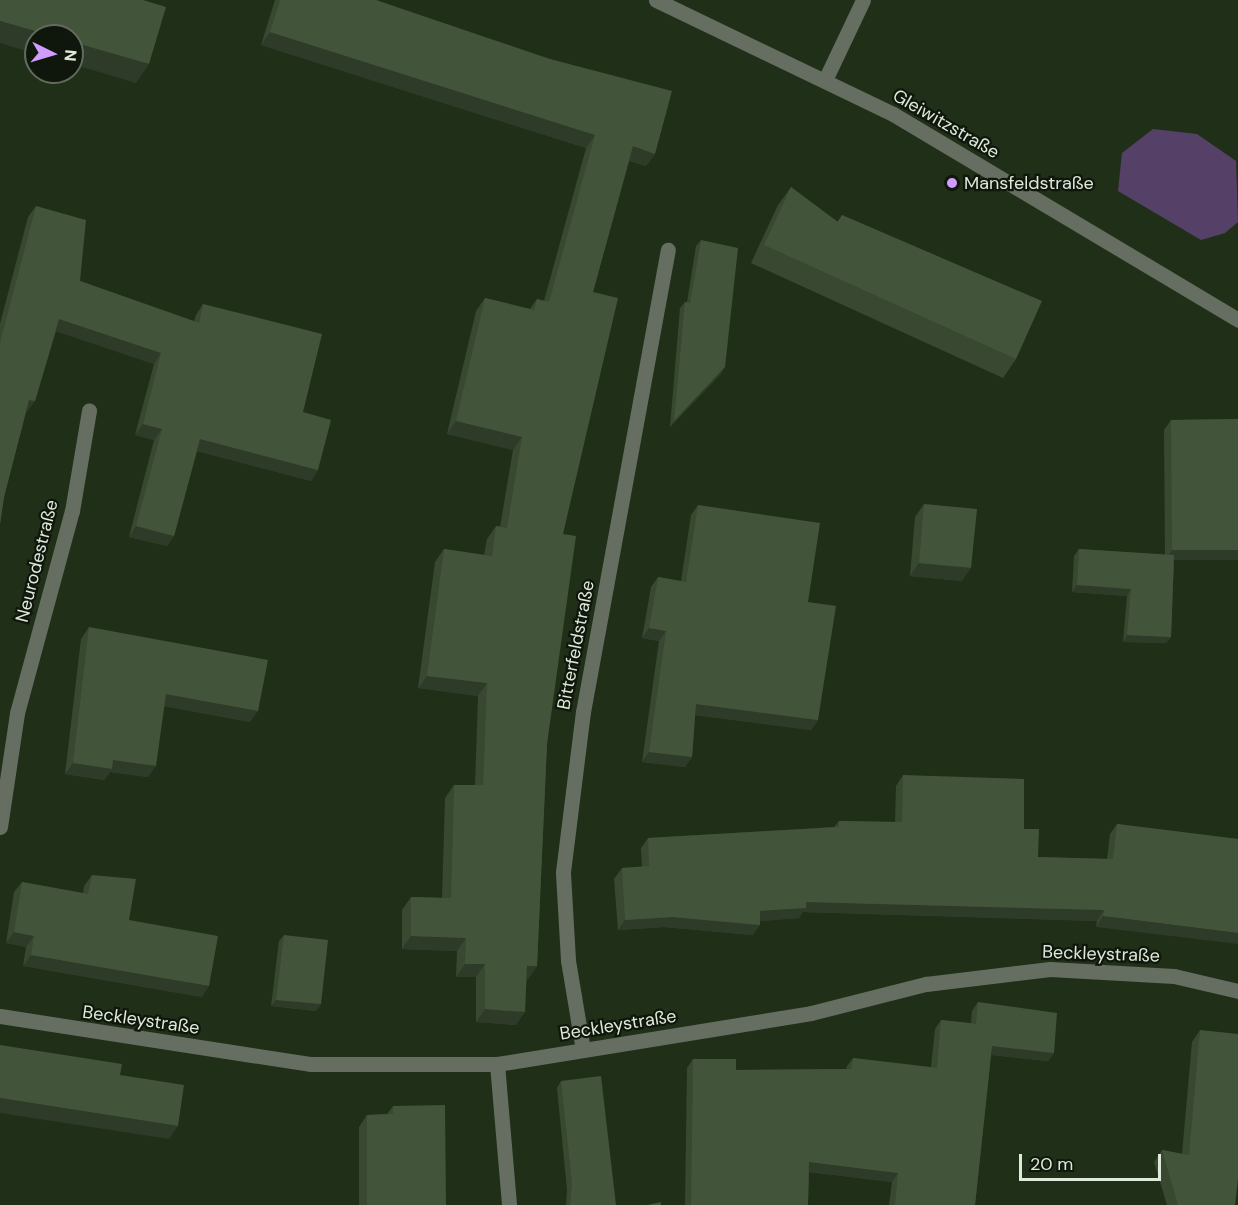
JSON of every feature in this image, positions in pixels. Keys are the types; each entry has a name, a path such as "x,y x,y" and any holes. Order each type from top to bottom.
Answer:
{"street":[{"name":"Gleiwitzstraße","path":"656,0 826,78 1238,320"},
{"path":"826,78 863,0"},
{"name":"Bitterfeldstraße","path":"583,1050 568,960 563,872 583,712 668,249"},
{"name":"Neurodestraße","path":"0,827 17,712 72,511 88,410"},
{"name":"Beckleystraße","path":"0,1016 312,1064 497,1064 811,1013 926,984 1050,969 1174,976 1238,991"},
{"path":"497,1064 510,1205"}],"shaded area":[{"path":"1153,129 1197,134 1236,161 1238,222 1225,233 1201,240 1118,191 1122,153"}],"building":[{"path":"0,0 143,0 166,7 149,64 84,45 84,24 24,24 24,28 0,21"},
{"path":"280,0 376,0 550,59 672,91 655,154 633,146 593,292 618,298 563,534 576,536 547,744 537,966 527,966 525,1012 485,1009 485,964 465,964 466,938 411,936 411,897 451,898 454,785 483,785 487,683 427,676 444,549 492,556 496,526 507,528 522,437 456,421 485,298 534,310 537,299 549,302 595,135 270,32"},
{"path":"791,187 838,222 842,215 1042,301 1016,359 764,245"},
{"path":"36,206 86,220 80,281 199,323 203,304 322,334 303,412 331,420 318,470 200,439 174,536 136,526 162,429 143,424 161,353 59,319 35,401 29,400 4,497 0,524 0,343"},
{"path":"701,240 738,248 725,367 674,421 685,302 690,303"},
{"path":"1238,419 1238,550 1172,550 1171,420"},
{"path":"924,504 977,509 971,568 919,563"},
{"path":"698,505 820,523 808,602 836,606 818,720 696,704 692,757 649,752 666,631 649,628 658,577 686,582"},
{"path":"1079,549 1174,555 1171,637 1127,635 1131,589 1077,585"},
{"path":"89,627 268,660 258,711 166,694 156,766 113,760 112,769 73,763"},
{"path":"903,775 1024,779 1024,829 1039,829 1038,857 1113,859 1117,824 1238,839 1238,933 1103,916 1104,910 806,902 806,908 760,911 760,925 672,917 625,920 622,868 649,866 648,838 839,827 839,821 902,822"},
{"path":"92,875 136,879 129,920 218,936 209,986 31,955 34,936 14,932 22,882 88,894"},
{"path":"284,935 328,940 321,1004 276,1000"},
{"path":"978,1002 1057,1013 1054,1053 992,1046 975,1205 895,1205 898,1173 809,1162 808,1205 691,1205 693,1059 736,1059 736,1070 851,1069 853,1058 937,1068 941,1020 976,1024"},
{"path":"1200,1030 1238,1034 1238,1178 1235,1205 1178,1205 1162,1150 1189,1155"},
{"path":"0,1045 122,1064 120,1075 184,1085 178,1126 0,1098"},
{"path":"601,1076 616,1205 570,1205 572,1183 561,1081"},
{"path":"445,1105 446,1205 367,1205 367,1115 393,1114 393,1106"}],"place":[{"name":"Mansfeldstraße","path":"952,183"}]}
